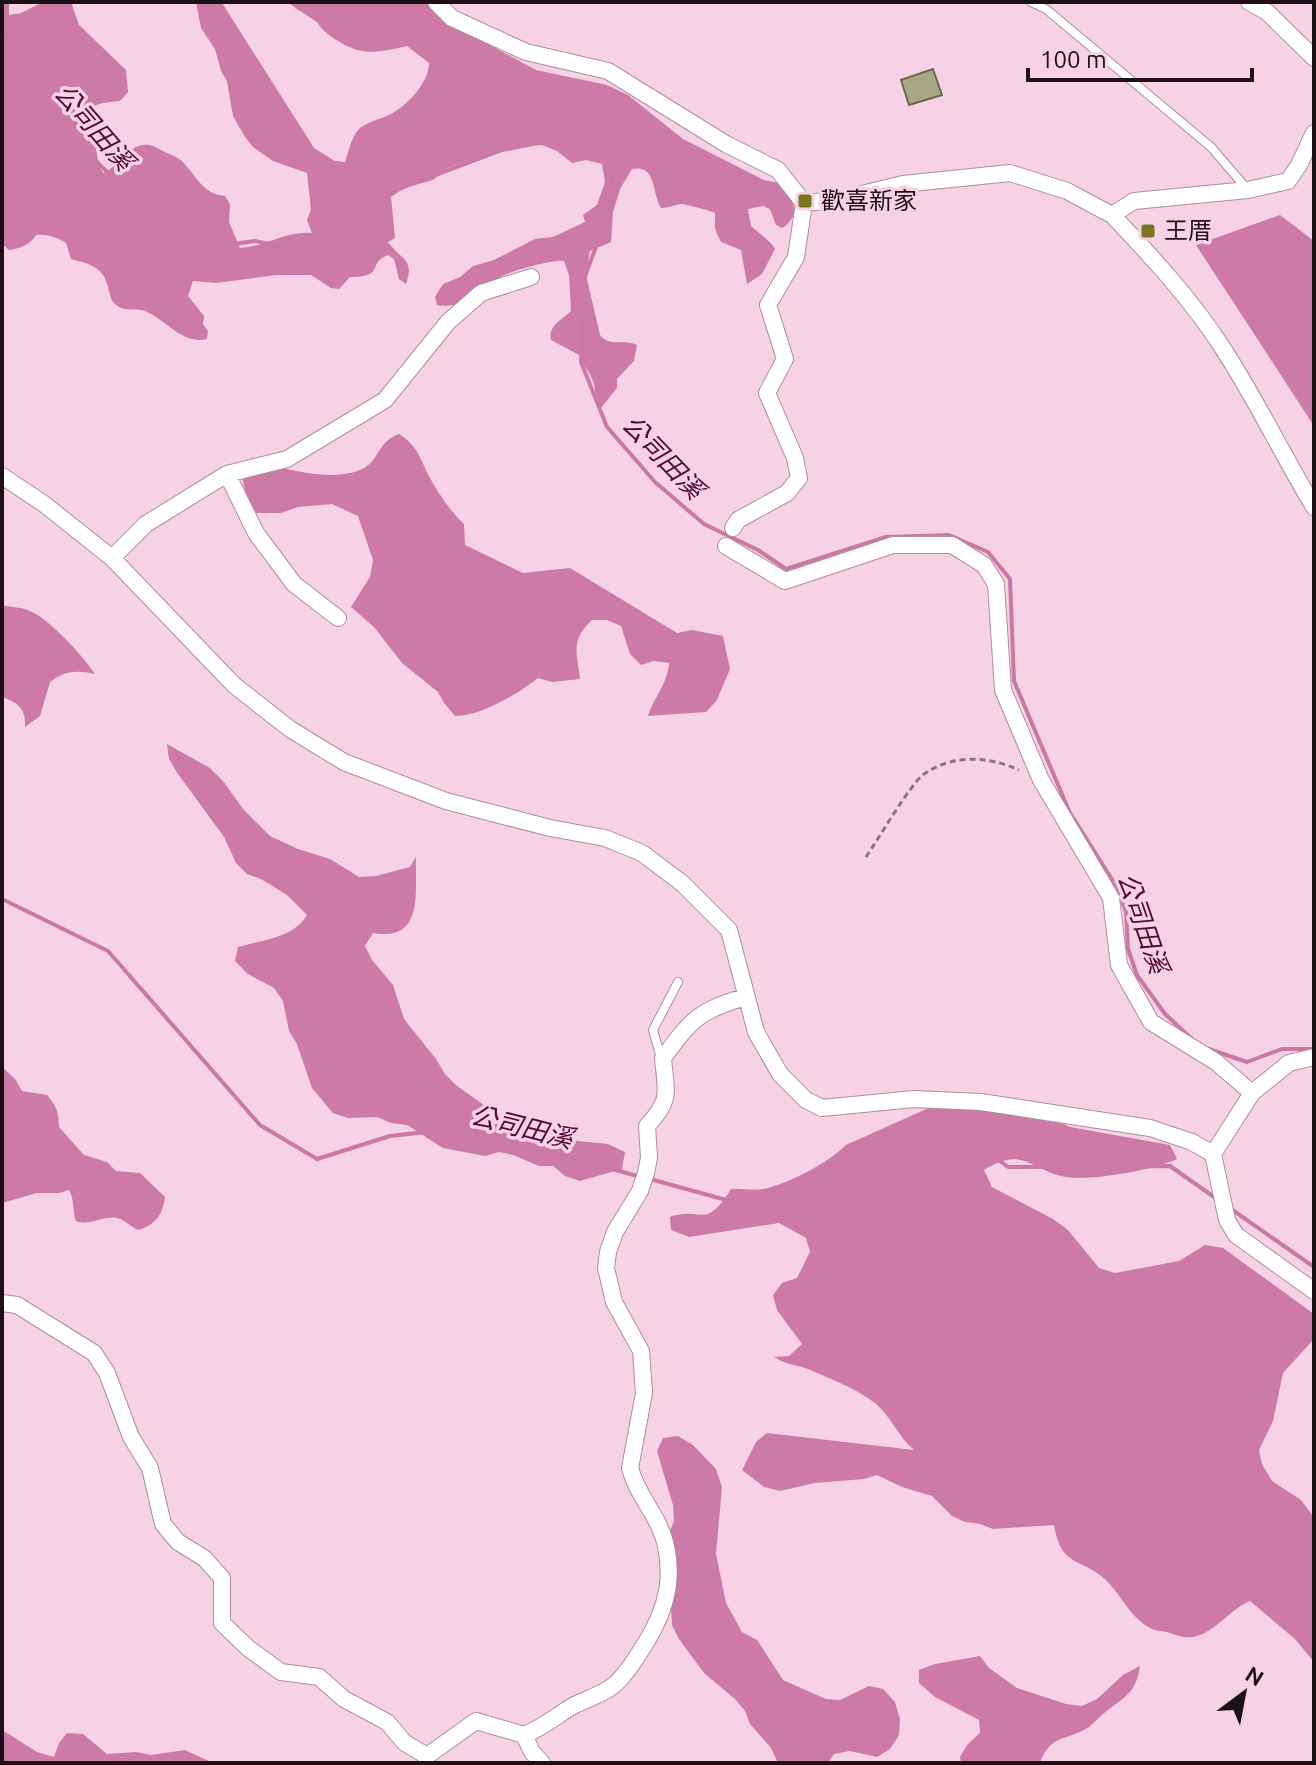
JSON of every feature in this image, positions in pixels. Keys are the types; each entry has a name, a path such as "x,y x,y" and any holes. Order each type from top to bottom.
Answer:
{"street":[{"path":"436,2 452,18 526,52 608,71 726,144 778,170 804,203 796,257 768,305 785,359 767,393 795,458 799,478 787,493 738,520 733,528"},
{"path":"1249,2 1267,12 1314,58"},
{"path":"1112,215 1134,201 1248,190 1288,181 1307,162 1314,133"},
{"path":"804,203 837,200 903,184 1010,173 1067,191 1112,215 1164,269 1221,345 1269,423 1314,507"},
{"path":"112,558 146,524 227,474 287,459 385,400 448,322 481,293 531,277"},
{"path":"227,474 256,533 294,584 338,618"},
{"path":"2,476 44,504 112,558 234,685 290,729 344,762 446,801 550,828 605,838 642,853 683,884 729,930 756,1032 780,1074 806,1100 822,1108 914,1099 981,1102 1150,1128 1192,1142 1214,1159 1227,1220 1236,1235 1314,1291"},
{"path":"726,546 785,581 893,545 952,545 984,565 996,584 1003,690 1041,780 1111,898 1119,965 1151,1022 1216,1062 1252,1093"},
{"path":"2,1303 17,1305 94,1353 107,1373 126,1426 150,1468 163,1524 178,1542 204,1558 222,1578 222,1623 248,1648 281,1672 319,1677 344,1699 387,1722 405,1743 427,1756 476,1721 524,1735 613,1687 657,1626 668,1593 670,1566 666,1542 633,1480 630,1468 644,1393 641,1351 614,1302 606,1268 608,1252 646,1173 649,1158 647,1126 661,1111 666,1100 663,1058 700,1014 745,997"},
{"path":"1214,1159 1252,1093 1289,1063 1314,1057"},
{"path":"524,1735 532,1752 542,1763"}],"lane":[{"path":"1031,2 1046,9 1211,147 1248,190"},
{"path":"726,546 733,528"},
{"path":"664,1069 653,1030 678,982"}],"path":[{"path":"866,857 922,775 960,758 1002,762 1041,780"}],"shaded area":[{"path":"2,2 9,2 9,15 21,13 43,2 71,2 79,25 126,70 128,92 120,101 95,106 83,116 89,137 96,143 98,164 103,173 132,149 143,145 153,146 175,157 211,192 225,196 230,204 229,222 240,248 294,234 312,233 307,220 311,210 307,173 273,161 245,137 233,116 227,81 215,49 201,28 196,2 221,2 314,148 335,161 345,162 352,140 360,128 389,115 410,100 421,86 429,63 407,46 372,52 344,45 288,2 426,2 442,19 536,70 607,85 628,95 683,139 764,180 780,183 792,200 793,217 782,228 776,225 770,209 763,206 748,209 751,226 775,249 762,274 747,284 741,250 721,242 715,229 715,213 681,204 661,208 650,175 640,169 632,169 620,189 613,212 611,242 590,251 586,275 600,335 608,341 637,345 634,361 617,379 617,388 600,409 593,381 581,356 551,340 554,327 571,311 569,275 564,261 540,264 502,276 487,292 462,304 437,305 435,297 443,284 460,277 473,266 494,260 535,239 553,237 585,222 583,215 597,205 605,182 602,164 586,160 572,163 557,151 542,145 482,156 446,169 433,180 404,188 391,197 395,238 388,242 408,264 406,284 399,279 394,259 388,255 368,275 350,277 339,289 331,288 311,275 276,275 216,283 193,281 188,296 204,316 203,324 208,331 207,339 190,338 145,311 118,307 111,298 103,274 94,267 71,259 66,243 62,241 36,235 28,244 17,248 9,250 2,244"},
{"path":"1280,215 1314,241 1314,426 1196,245"},
{"path":"399,434 414,447 440,495 464,524 465,545 523,573 570,568 677,633 692,630 723,636 730,669 717,700 706,712 648,716 669,663 654,661 641,665 630,654 621,626 607,620 592,620 578,641 580,679 552,682 538,678 487,708 455,716 438,692 402,663 374,627 351,607 370,577 373,560 358,516 332,504 298,507 281,513 256,513 247,499 240,468 252,458 308,473 352,473 369,464 386,441"},
{"path":"2,605 28,610 46,621 95,674 71,672 50,682 40,716 25,727 20,708 2,697"},
{"path":"167,744 210,768 270,836 330,859 359,877 410,867 416,857 415,899 409,922 401,930 389,934 373,933 365,946 372,960 393,985 404,1019 445,1074 501,1117 558,1139 608,1144 625,1152 622,1169 580,1181 565,1176 553,1166 539,1166 513,1155 499,1152 485,1156 443,1148 407,1125 377,1117 348,1118 333,1113 312,1088 297,1044 289,1031 283,1001 274,988 248,974 235,961 238,947 286,933 307,915 287,895 247,874 236,863 224,837 169,759"},
{"path":"2,1067 22,1091 47,1095 56,1110 59,1127 84,1155 107,1162 116,1171 140,1173 165,1197 160,1214 153,1222 138,1230 115,1218 76,1221 69,1190 37,1193 2,1203"},
{"path":"945,1105 1060,1122 1070,1127 1170,1145 1177,1159 1123,1174 1066,1177 1019,1160 998,1163 984,1170 992,1187 1068,1230 1099,1268 1115,1273 1179,1261 1205,1245 1223,1248 1314,1314 1314,1339 1283,1373 1273,1421 1259,1450 1262,1464 1272,1481 1301,1500 1314,1517 1314,1662 1295,1639 1250,1601 1201,1635 1181,1636 1152,1629 1132,1613 1106,1580 1067,1555 1057,1539 1054,1525 993,1529 965,1522 952,1516 932,1496 877,1475 780,1491 764,1487 742,1470 756,1442 767,1433 914,1450 881,1408 867,1398 834,1380 774,1357 789,1356 802,1344 777,1310 773,1295 782,1283 797,1278 810,1252 806,1238 779,1223 689,1237 671,1230 670,1217 709,1213 731,1189 759,1190 784,1183 818,1166 846,1145 933,1106"},
{"path":"678,1436 693,1445 716,1469 722,1487 716,1554 726,1603 742,1632 757,1640 783,1680 826,1699 840,1700 869,1686 883,1689 895,1702 900,1719 899,1735 890,1749 877,1757 850,1751 834,1754 828,1763 778,1763 771,1748 750,1724 745,1711 704,1673 679,1639 672,1625 667,1538 674,1521 673,1505 657,1451 663,1438"},
{"path":"980,1656 989,1668 1017,1688 1082,1706 1097,1699 1123,1675 1140,1666 1128,1694 1089,1727 1054,1743 1040,1763 961,1763 960,1757 968,1744 980,1733 979,1720 935,1697 919,1683 919,1670"},
{"path":"2,1730 37,1752 54,1757 67,1733 83,1734 107,1754 136,1752 151,1755 185,1750 213,1763 2,1763"}],"building":[{"path":"933,69 942,95 909,105 901,80"}],"waterway":[{"name":"公司田溪","path":"2,22 11,56 49,108 91,156 132,197 205,248 255,241 278,246 318,241 399,189 502,150 524,120 602,148 612,174 611,207 585,276 581,362 607,427 655,482 704,524 758,550 786,569 886,537 949,535 988,552 1010,579 1014,681 1070,813 1117,887 1126,912 1128,949 1137,975 1165,1014 1191,1038"},
{"name":"公司田溪","path":"2,899 108,951 260,1125 317,1159 390,1136 463,1128 641,1177"},
{"name":"公司田溪","path":"1209,1049 1247,1062 1282,1049 1314,1049"},
{"name":"公司田溪","path":"650,1179 737,1203 893,1144 955,1128 1008,1167 1170,1166 1217,1199"},
{"name":"公司田溪","path":"1231,1209 1314,1267"}],"place":[{"name":"歡喜新家","path":"805,201"},
{"name":"王厝","path":"1148,231"}]}
